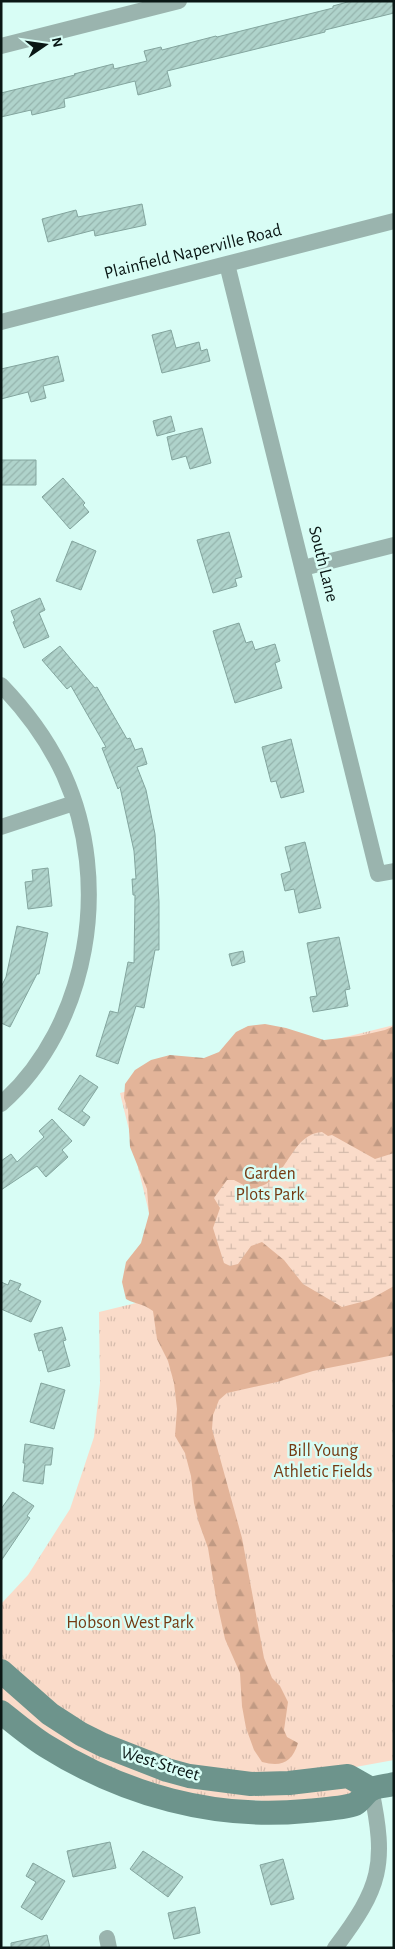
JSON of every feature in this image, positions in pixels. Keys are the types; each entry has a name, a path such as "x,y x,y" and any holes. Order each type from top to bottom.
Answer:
{"street":[{"path":"1,46 179,1"},
{"name":"Plainfield Naperville Road","path":"1,322 394,221"},
{"name":"South Lane","path":"227,264 303,568 386,873"},
{"path":"303,568 394,545"},
{"path":"1,685 21,706 43,736 64,776 84,837 90,899 86,938 80,969 71,999 54,1035 38,1062 1,1104"},
{"path":"1,827 74,803"},
{"name":"West Street","path":"1,1671 50,1714 81,1734 112,1749 167,1770 189,1776 251,1784 289,1783 348,1776 371,1790"},
{"name":"West Street","path":"1,1712 45,1745 79,1765 137,1791 172,1801 257,1813 289,1812 354,1804 371,1790 394,1784"},
{"path":"335,1948 364,1907 377,1872 380,1840 371,1790"}],"green space":[{"path":"265,1024 286,1028 324,1040 359,1036 394,1026 394,1355 313,1371 277,1382 227,1393 219,1400 213,1415 212,1429 242,1538 264,1658 272,1678 280,1686 288,1702 284,1730 287,1737 298,1743 296,1750 289,1759 275,1764 262,1762 254,1750 246,1728 242,1706 240,1673 225,1639 208,1548 194,1503 191,1476 185,1453 175,1436 177,1409 174,1383 168,1361 157,1339 153,1311 126,1299 122,1282 126,1262 141,1243 149,1214 147,1189 130,1147 128,1110 124,1098 125,1084 135,1070 151,1060 170,1055 204,1058 219,1052 236,1032 248,1026"},
{"name":"Garden Plots Park","path":"394,1025 394,1760 328,1772 274,1777 186,1767 78,1722 1,1659 1,1604 28,1575 70,1509 94,1437 100,1383 99,1312 169,1295 120,1093"},
{"path":"322,1132 328,1136 332,1135 375,1159 394,1153 394,1286 369,1300 342,1307 303,1284 284,1260 262,1242 251,1246 238,1264 230,1266 224,1263 213,1228 220,1208 214,1198 227,1180 234,1180 251,1189 266,1184 280,1171 304,1139 312,1134"},
{"path":"1,1682 104,1755 342,1786 359,1794 308,1803 195,1798 102,1767 21,1717 1,1700"}],"building":[{"path":"351,1 394,1 394,13 167,71 171,86 138,95 135,81 64,99 65,107 32,115 31,110 1,117 1,93 113,64 114,69 147,61 144,51 161,47 162,50 217,37 333,8 333,6"},
{"path":"142,204 146,225 95,236 94,230 48,242 42,219 76,210 78,217"},
{"path":"171,330 176,348 199,342 201,351 207,349 210,361 162,373 152,335"},
{"path":"58,356 64,381 43,386 46,398 31,402 28,392 1,399 1,369"},
{"path":"171,416 175,431 157,436 153,421"},
{"path":"202,428 211,463 190,469 186,456 172,460 167,437"},
{"path":"1,460 36,460 36,485 1,485"},
{"path":"63,478 85,503 83,505 89,512 70,529 42,497"},
{"path":"229,532 242,577 235,579 237,586 213,593 197,540"},
{"path":"72,541 96,551 81,590 56,581"},
{"path":"40,598 45,610 39,613 49,637 24,648 13,622 15,621 11,611"},
{"path":"239,623 246,643 252,641 255,650 275,644 280,661 275,663 282,688 235,703 213,631"},
{"path":"60,646 95,688 97,687 127,739 130,738 135,750 142,748 147,764 137,767 146,790 155,834 159,902 159,950 155,950 144,1008 136,1006 118,1064 96,1056 110,1011 118,1013 128,962 134,963 135,895 133,895 132,879 136,879 134,851 120,787 118,789 102,748 106,747 71,686 67,689 42,660"},
{"path":"291,739 304,792 281,798 276,781 271,782 262,747"},
{"path":"305,842 321,908 299,913 294,889 285,891 281,874 291,871 285,847"},
{"path":"48,868 52,906 28,909 25,882 33,881 32,870"},
{"path":"17,926 48,933 39,974 37,974 10,1027 1,1023 1,987 6,977"},
{"path":"339,937 350,989 345,990 348,1006 313,1012 310,997 317,996 307,943"},
{"path":"243,951 245,962 232,966 229,954"},
{"path":"80,1075 98,1087 82,1111 90,1117 84,1126 58,1109"},
{"path":"52,1119 72,1141 62,1150 68,1157 46,1177 37,1166 1,1190 1,1161 11,1154 17,1162 44,1137 39,1131"},
{"path":"10,1280 21,1284 18,1290 41,1301 31,1322 1,1309 1,1282 8,1285"},
{"path":"62,1327 66,1340 63,1341 70,1366 48,1372 42,1350 39,1351 34,1334"},
{"path":"41,1383 65,1390 54,1429 30,1422"},
{"path":"25,1444 53,1448 51,1465 45,1465 43,1484 23,1481"},
{"path":"13,1492 34,1506 27,1516 30,1518 1,1561 1,1509"},
{"path":"110,1842 116,1868 73,1877 67,1851"},
{"path":"143,1851 183,1877 168,1897 130,1869"},
{"path":"283,1859 294,1899 271,1905 260,1865"},
{"path":"33,1863 65,1881 42,1920 21,1907 36,1882 26,1876"},
{"path":"195,1907 200,1933 174,1939 168,1913"},
{"path":"47,1935 50,1948 11,1948 11,1943"}],"park label":[{"name":"Bill Young Athletic Fields","path":"323,1461"},
{"name":"Hobson West Park","path":"130,1623"}]}
